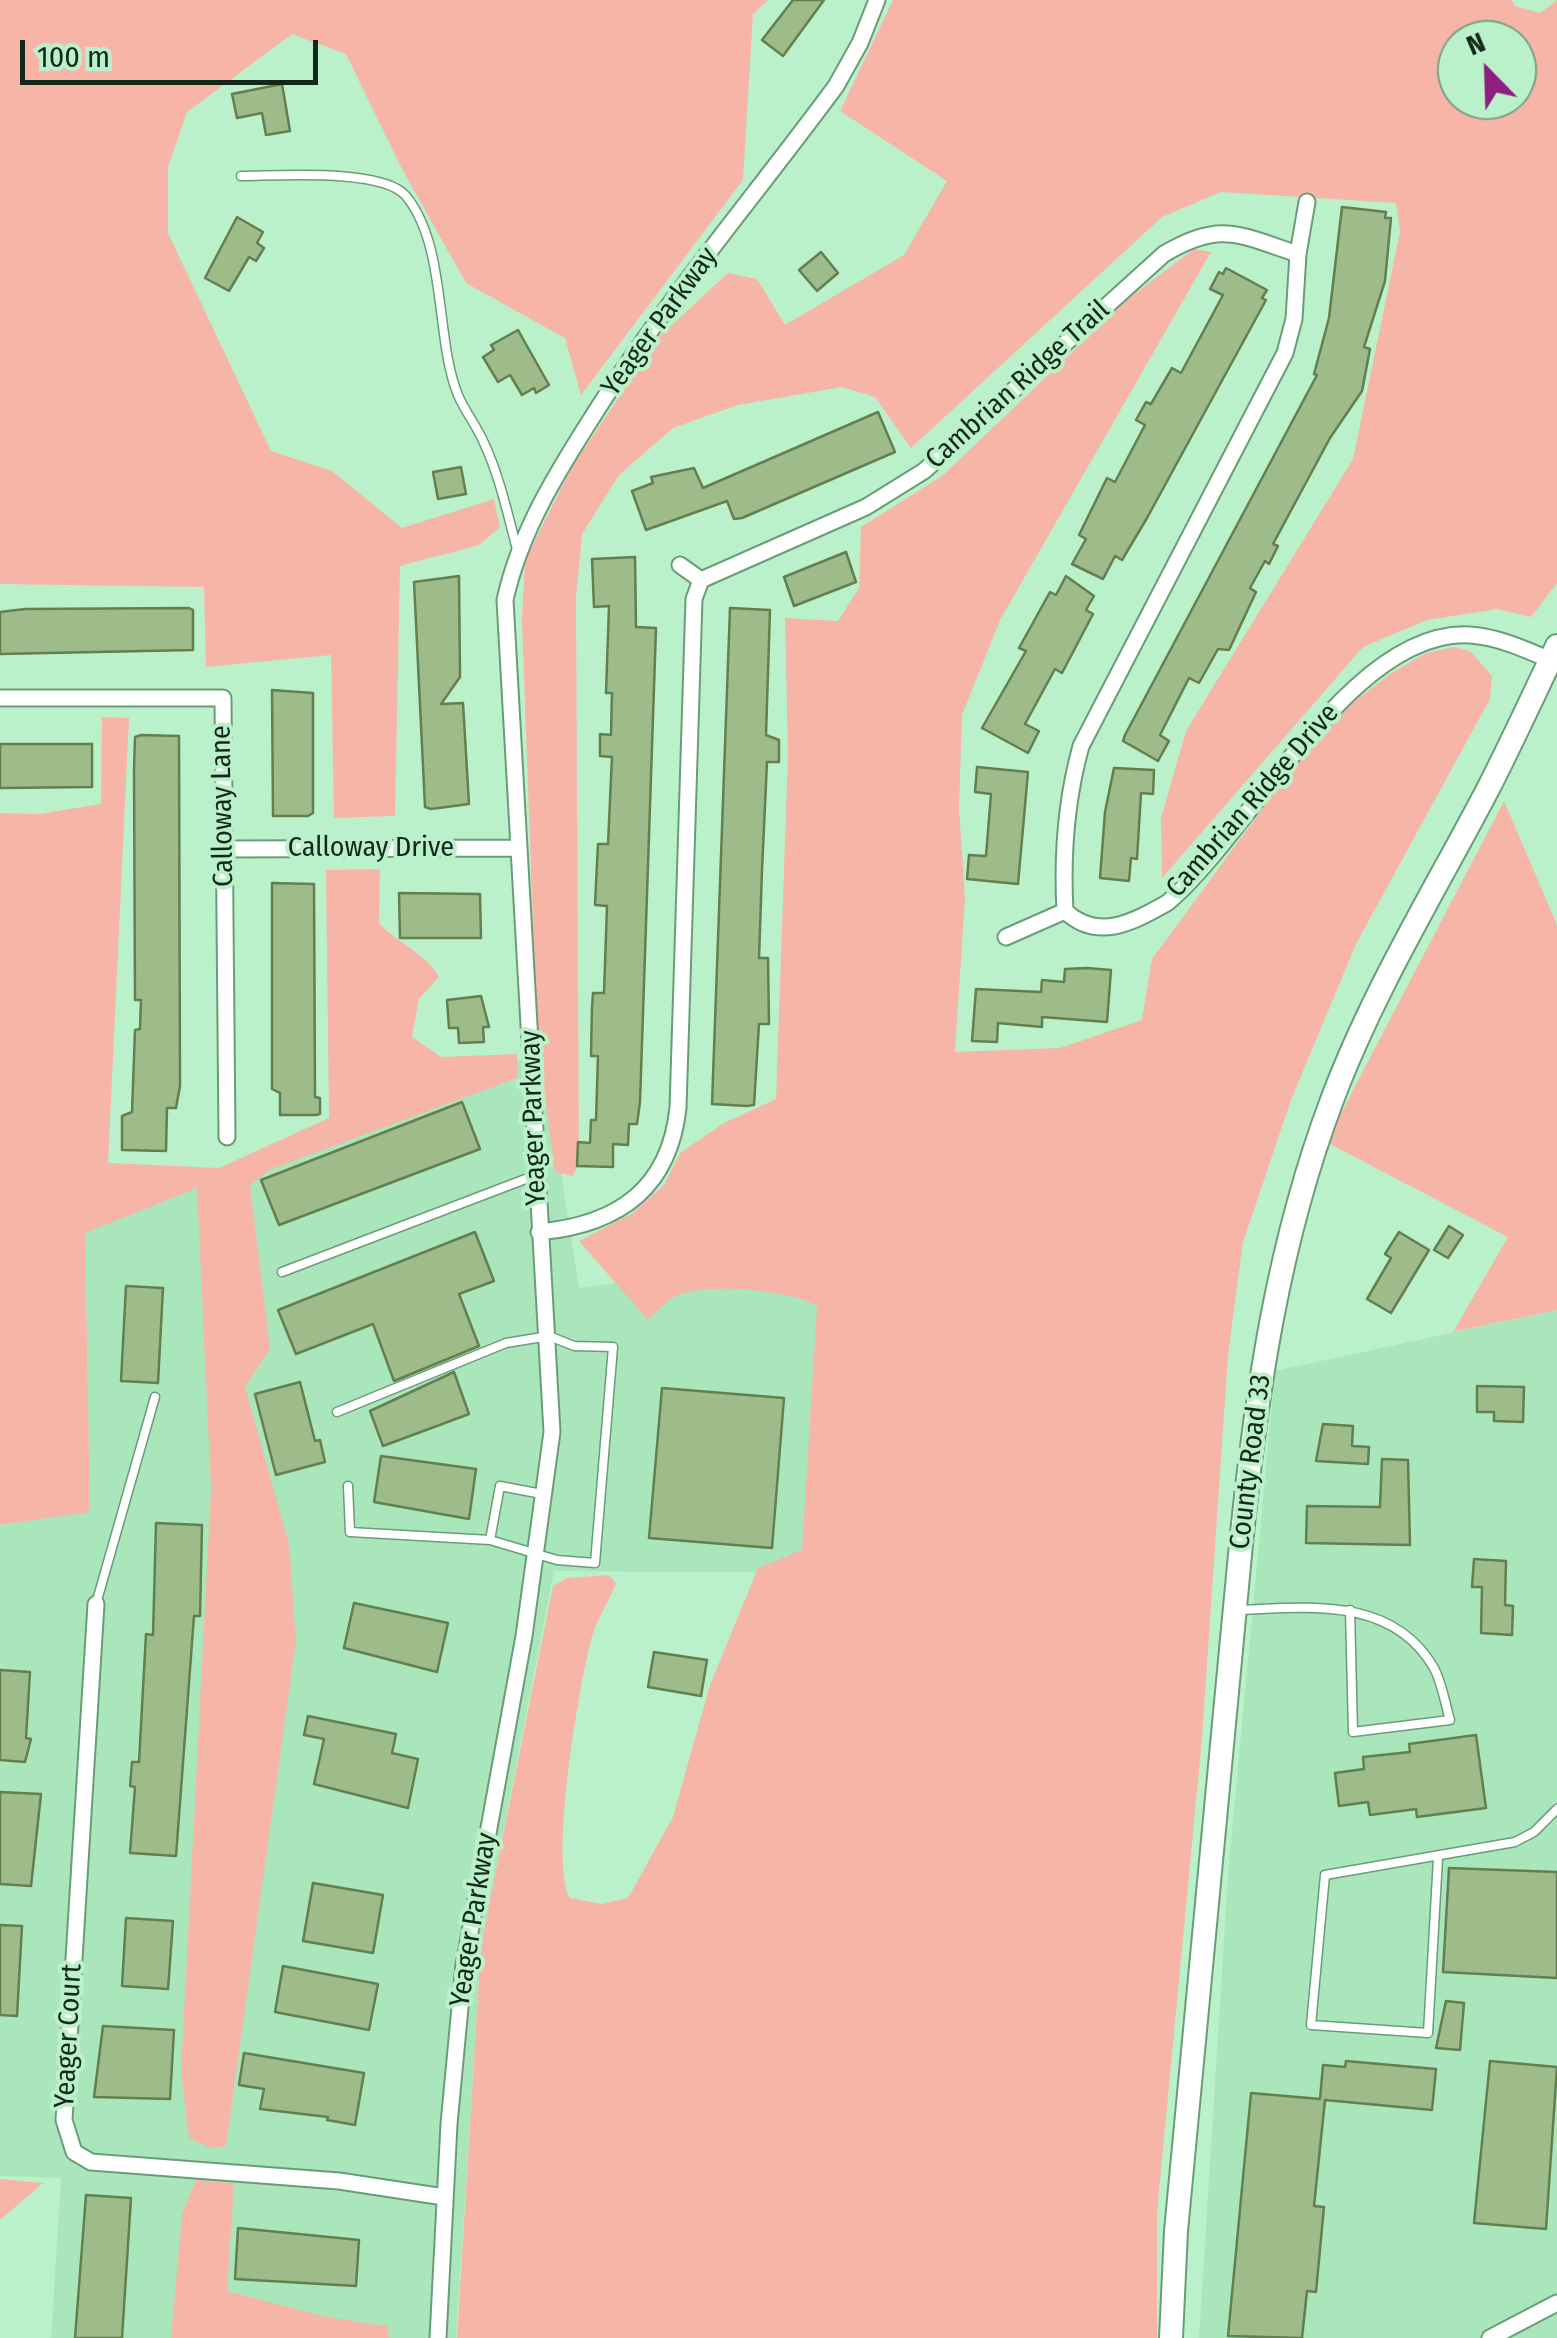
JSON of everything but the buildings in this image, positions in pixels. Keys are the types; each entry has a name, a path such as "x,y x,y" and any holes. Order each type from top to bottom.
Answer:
{"street":[{"name":"Yeager Parkway","path":"438,2338 444,2197 470,1914 537,1551 552,1413 538,1232 505,600 518,553 547,491 624,366 836,86 870,24 877,0"},
{"path":"1006,937 1065,911 1069,803 1081,746 1285,353 1294,319 1298,254 1307,202"},
{"name":"Cambrian Ridge Trail","path":"701,580 900,487 1164,254 1194,236 1229,233 1298,254"},
{"path":"538,1232 588,1225 618,1210 651,1181 671,1148 678,1108 694,599 701,580 680,566"},
{"name":"Cambrian Ridge Drive","path":"1065,911 1083,925 1104,928 1138,920 1167,902 1343,698 1403,655 1435,640 1470,635 1555,656"},
{"name":"County Road 33","path":"1171,2338 1176,2231 1266,1341 1316,1146 1366,1017 1555,656"},
{"name":"Calloway Lane","path":"0,698 222,698 226,1137"},
{"name":"Calloway Drive","path":"224,848 518,848"},
{"name":"Yeager Court","path":"96,1604 64,2120 74,2152 91,2162 339,2182 444,2197"},
{"path":"1490,2338 1514,2332 1557,2303"}],"lane":[{"path":"241,176 348,178 390,186 406,195 440,284 448,358 458,394 484,444 518,553"},
{"path":"282,1272 536,1175"},
{"path":"338,1412 506,1344 549,1336 574,1346 613,1348 595,1563 558,1560 490,1540 350,1532 348,1486"},
{"path":"96,1604 154,1397"},
{"path":"490,1540 500,1486 546,1495"},
{"path":"1236,1610 1350,1610 1384,1620 1410,1635 1435,1671 1450,1720 1353,1732 1350,1610"},
{"path":"1438,1858 1428,2032 1311,2025 1325,1875 1516,1842 1534,1832 1557,1809"}],"shaded area":[{"path":"0,0 768,0 753,14 743,180 581,395 565,338 466,283 401,167 346,54 292,34 187,112 168,167 168,233 271,451 332,471 402,528 494,499 500,527 479,545 400,566 395,816 334,818 331,655 206,667 204,587 0,584"},
{"path":"893,0 1512,0 1515,6 1540,13 1557,0 1557,583 1531,617 1498,609 1427,620 1363,647 1162,878 1161,818 1186,731 1353,459 1400,232 1396,203 1221,192 1162,217 911,448 875,397 842,387 738,405 673,428 619,475 582,534 576,598 579,1165 572,1176 555,1172 537,1036 522,620 525,560 573,465 661,335 728,273 757,279 785,325 904,255 947,181 840,111"},
{"path":"1194,249 1211,252 1000,620 962,715 959,808 965,898 955,1052 1060,1048 1142,1020 1152,959 1324,725 1390,674 1426,653 1454,647 1470,651 1492,676 1490,699 1356,944 1291,1100 1243,1242 1228,1355 1202,1738 1157,2212 1157,2338 457,2338 481,1945 553,1586 567,1578 609,1575 616,1584 591,1640 564,1813 564,1878 570,1898 602,1904 628,1898 673,1817 710,1685 758,1568 802,1550 817,1306 767,1292 702,1290 672,1298 648,1320 579,1241 631,1214 664,1185 680,1153 724,1123 776,1099 788,755 785,618 838,621 859,588 861,527 942,476 1129,298"},
{"path":"102,717 129,718 108,1163 219,1168 329,1118 326,870 380,869 379,923 426,961 439,977 419,999 412,1037 441,1057 517,1054 517,1078 269,1170 250,1185 270,1349 245,1387 289,1544 296,1641 226,2146 211,2148 189,2138 181,2071 211,1489 197,1188 85,1233 90,1512 0,1525 0,813 39,814 101,804"},
{"path":"1504,801 1557,925 1557,1310 1453,1332 1508,1237 1326,1142"},
{"path":"542,1051 579,1288 825,1256 819,1573 554,1571 481,1945 456,2338 51,2338 61,2178 0,2176 0,1525 90,1511 85,1232"},
{"path":"1557,1310 1557,2338 1199,2338 1228,1874 1275,1371"},
{"path":"0,2179 43,2183 0,2220"},
{"path":"196,2180 234,2183 227,2291 327,2317 387,2326 389,2338 171,2338 182,2214"}]}
